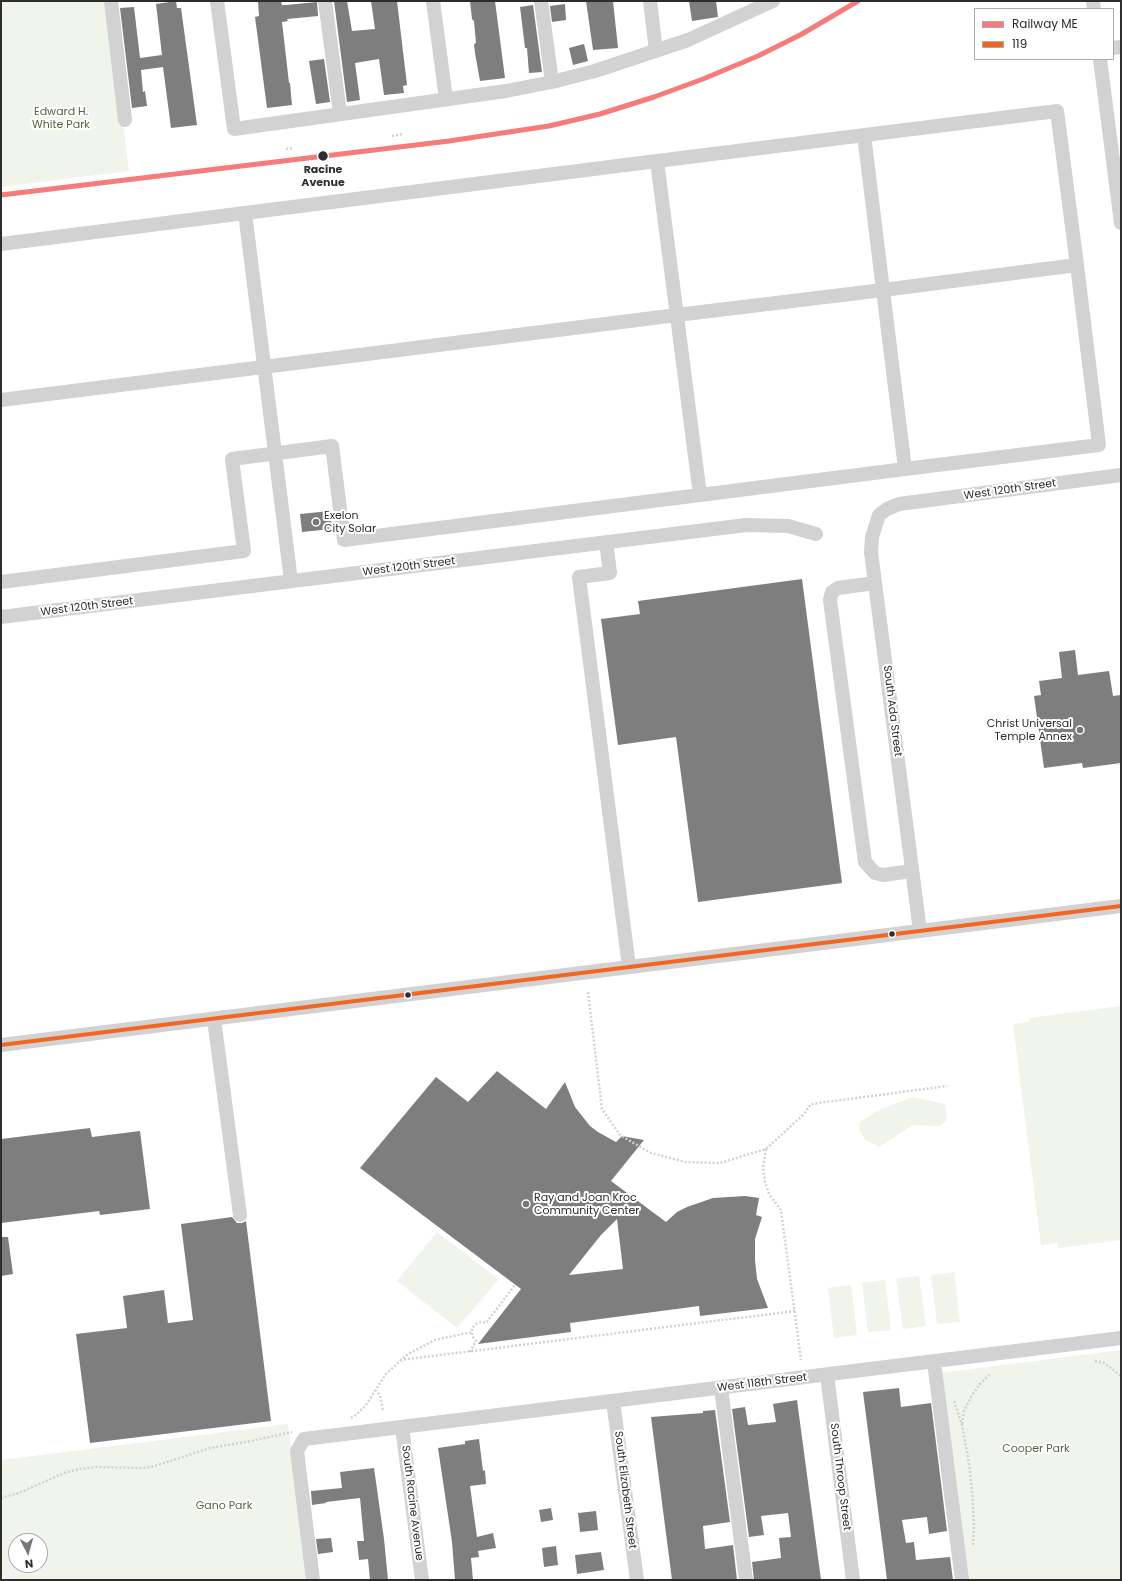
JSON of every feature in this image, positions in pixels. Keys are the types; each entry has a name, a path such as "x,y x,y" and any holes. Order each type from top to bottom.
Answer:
{"street":[{"path":"111,1 125,120"},
{"path":"217,1 234,129 446,98 506,91 552,82 594,71 688,40 758,5 773,1"},
{"path":"325,1 340,113"},
{"path":"433,1 446,98"},
{"path":"541,1 552,82"},
{"path":"650,1 656,51"},
{"path":"1100,60 1121,223"},
{"path":"1,244 1057,111 1100,445 344,540 332,446 275,453 232,459 244,551 1,582"},
{"path":"864,135 905,470"},
{"path":"657,161 700,495"},
{"path":"245,213 291,581"},
{"path":"1,400 1077,265"},
{"name":"West 120th Street","path":"899,504 1121,475"},
{"name":"South Ada Street","path":"899,504 886,508 879,515 874,525 871,552 920,931"},
{"name":"West 120th Street","path":"1,617 746,525 788,526 816,534"},
{"path":"606,542 610,573 579,577 629,967"},
{"path":"875,583 838,588 832,592 830,600 865,862 876,873 883,875 912,871"},
{"path":"1,1045 1121,906"},
{"path":"214,1019 240,1215"},
{"name":"West 118th Street","path":"314,1580 296,1450 304,1439 1121,1338"},
{"path":"934,1362 962,1580"},
{"name":"South Throop Street","path":"827,1375 853,1580"},
{"path":"721,1388 746,1580"},
{"name":"South Elizabeth Street","path":"613,1401 637,1580"},
{"name":"South Racine Avenue","path":"402,1427 422,1580"}],"path":[{"path":"392,136 403,134"},
{"path":"286,149 293,148"},
{"path":"588,992 602,1109 620,1135 651,1153 685,1162 720,1163 766,1149 803,1115 811,1104 947,1086"},
{"path":"766,1149 763,1168 764,1182 769,1194 781,1210 801,1360"},
{"path":"470,1352 476,1341 472,1336 472,1328 481,1322 486,1323 515,1285"},
{"path":"400,1360 795,1311"},
{"path":"346,1422 366,1405 386,1374 400,1360 419,1346 435,1340 472,1332"},
{"path":"1095,1361 1104,1363 1121,1376"},
{"path":"962,1425 964,1412 971,1397 980,1384 990,1374"},
{"path":"375,1390 380,1394 383,1411"},
{"path":"952,1395 962,1425 972,1490 974,1525 973,1547"},
{"path":"1,1498 19,1493 64,1473 80,1469 96,1467 144,1468 155,1466 210,1448 293,1432"}],"green space":[{"name":"Edward H. White Park","path":"1,1 107,1 129,171 1,187"},
{"path":"1121,1006 1121,1240 1058,1248 1057,1243 1041,1245 1013,1024 1029,1022 1029,1018"},
{"path":"913,1097 945,1104 947,1120 939,1126 913,1125 879,1147 866,1140 859,1130 860,1122 877,1111"},
{"path":"437,1232 499,1279 457,1328 397,1281"},
{"path":"954,1272 960,1322 937,1324 931,1275"},
{"path":"919,1276 926,1326 903,1329 896,1279"},
{"path":"885,1280 891,1330 868,1332 862,1283"},
{"path":"851,1285 857,1335 834,1338 828,1288"},
{"name":"Cooper Park","path":"1121,1350 1121,1580 967,1580 940,1373"},
{"name":"Gano Park","path":"288,1424 308,1580 1,1580 1,1460"}],"building":[{"path":"176,1 177,8 181,8 197,125 171,128 163,67 141,70 143,92 145,91 147,106 132,108 120,8 134,7 140,58 162,55 156,4"},
{"path":"258,1 281,1 282,5 317,2 318,16 287,19 288,21 282,22 292,105 267,108 255,17 259,16"},
{"path":"334,1 347,1 352,31 375,29 371,1 397,1 407,85 403,86 404,93 384,95 379,59 355,63 360,100 347,102"},
{"path":"470,1 495,1 505,78 480,81 474,44 476,43 474,21 472,19"},
{"path":"586,1 613,1 618,48 593,50"},
{"path":"689,1 716,1 718,17 692,21"},
{"path":"565,4 566,20 552,22 550,6"},
{"path":"533,5 542,72 529,73 527,48 525,48 520,7"},
{"path":"584,44 588,61 573,65 569,48"},
{"path":"324,59 330,102 316,104 309,61"},
{"name":"Exelon City Solar","path":"330,511 332,529 302,532 300,514"},
{"path":"802,579 842,883 698,902 676,737 618,745 601,619 640,614 638,601"},
{"name":"Christ Universal Temple Annex","path":"1075,650 1078,675 1109,671 1113,696 1121,695 1121,763 1083,768 1082,763 1044,768 1034,696 1041,695 1039,681 1062,678 1059,652"},
{"name":"Ray and Joan Kroc Community Center","path":"497,1071 546,1109 565,1082 575,1107 590,1126 598,1132 616,1142 622,1136 644,1140 611,1181 666,1222 677,1212 713,1198 745,1196 759,1198 756,1215 762,1217 755,1239 755,1260 757,1279 768,1308 700,1316 699,1306 570,1323 571,1332 478,1344 521,1289 360,1168 436,1077 468,1102","holes":["617,1219 623,1269 569,1275 601,1235"]},
{"path":"90,1128 92,1137 140,1131 150,1209 100,1215 99,1211 1,1223 1,1139"},
{"path":"232,1217 237,1223 246,1221 271,1421 90,1443 76,1334 127,1328 123,1296 164,1290 168,1323 193,1320 181,1224"},
{"path":"1,1237 8,1237 13,1274 1,1276"},
{"path":"899,1388 901,1407 931,1403 947,1531 929,1534 927,1517 902,1520 906,1543 914,1542 916,1560 950,1557 953,1580 887,1580 863,1392"},
{"path":"797,1400 821,1580 754,1580 752,1562 781,1558 779,1538 791,1537 788,1513 761,1516 764,1535 749,1537 732,1409 745,1407 748,1425 776,1422 773,1404"},
{"path":"715,1410 730,1522 703,1526 705,1549 733,1545 737,1580 672,1580 651,1417 703,1413 703,1411"},
{"path":"479,1439 486,1484 470,1486 477,1537 493,1533 496,1548 478,1551 479,1557 471,1558 473,1580 455,1580 452,1542 438,1448 465,1444 465,1441"},
{"path":"374,1468 388,1580 370,1580 368,1559 359,1560 357,1541 364,1541 360,1498 312,1505 311,1491 342,1488 340,1472"},
{"path":"551,1508 553,1520 541,1522 539,1510"},
{"path":"596,1511 598,1530 580,1532 578,1513"},
{"path":"331,1538 333,1552 318,1554 316,1539"},
{"path":"556,1546 558,1565 544,1567 542,1548"},
{"path":"601,1552 604,1570 577,1574 575,1555"}],"rail line":[{"name":"ME","path":"1,195 449,141 549,126 600,114 654,97 703,79 758,56 802,34 858,1"}],"transit line":[{"name":"119","path":"1,1045 1121,906"}],"place":[{"name":"Racine Avenue","path":"323,156"},
{"name":"Exelon City Solar","path":"316,522"},
{"name":"Christ Universal Temple Annex","path":"1080,730"},
{"name":"Ray and Joan Kroc Community Center","path":"526,1204"}]}
